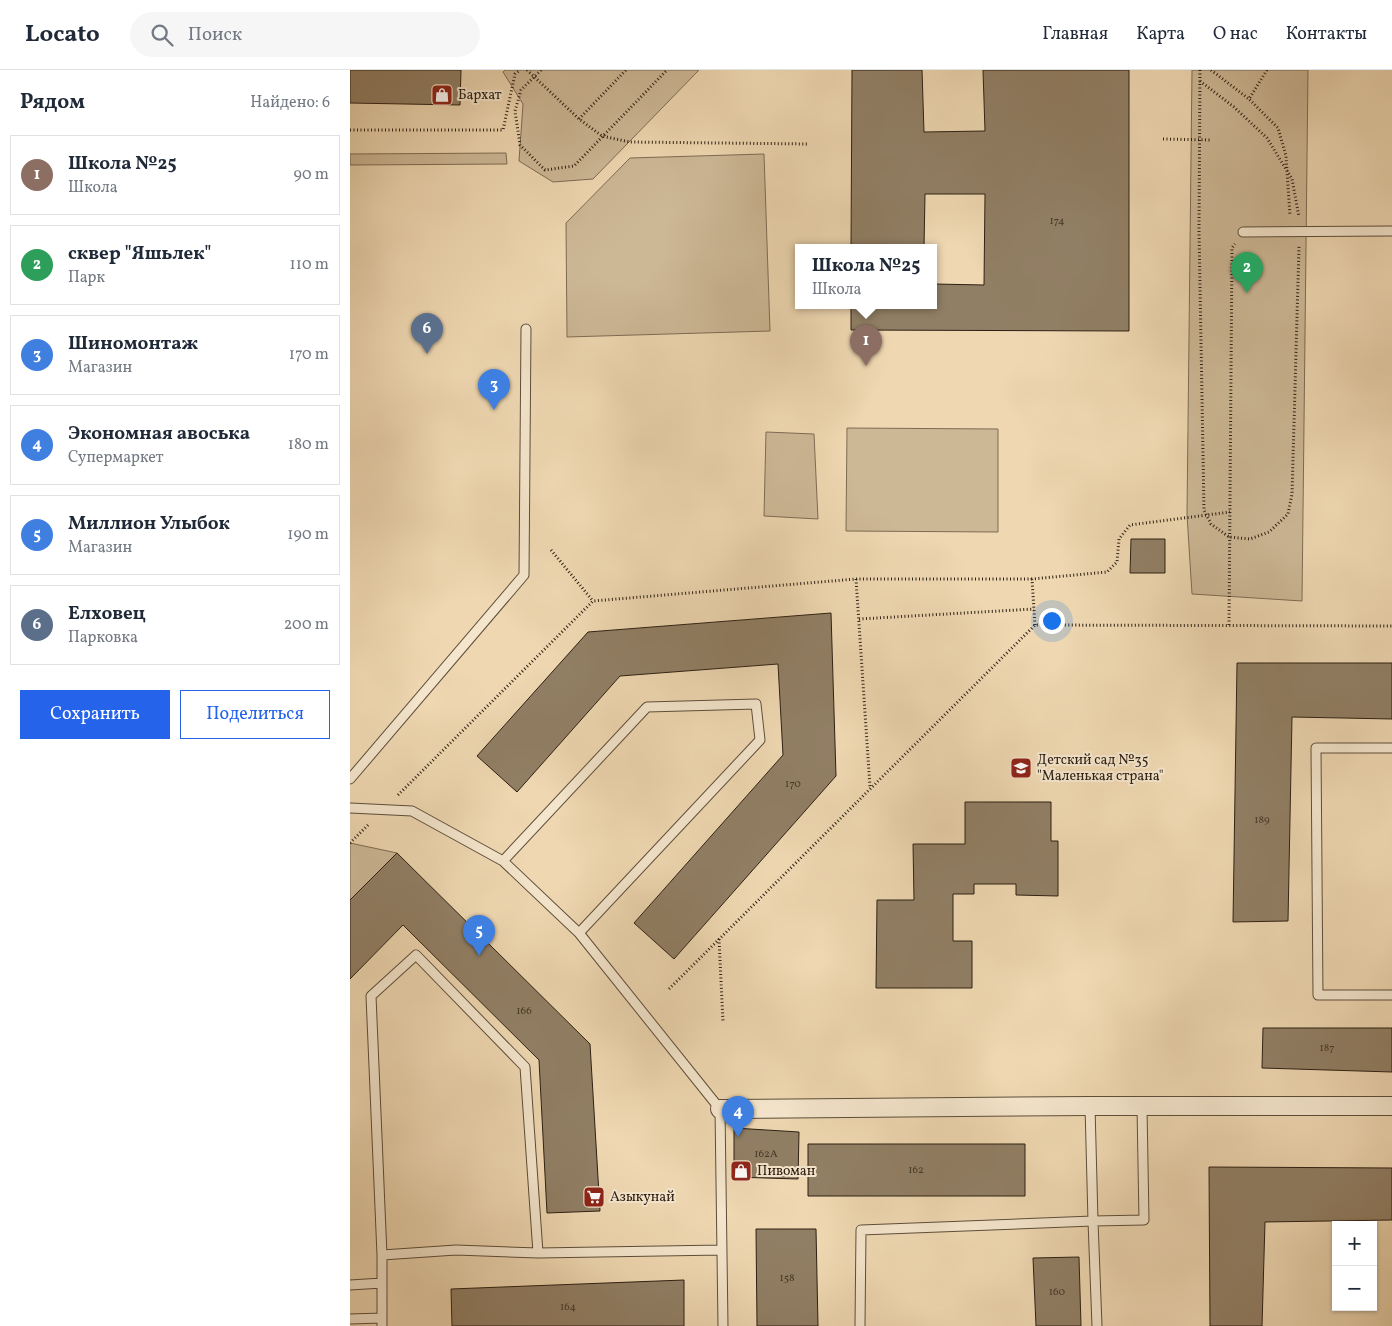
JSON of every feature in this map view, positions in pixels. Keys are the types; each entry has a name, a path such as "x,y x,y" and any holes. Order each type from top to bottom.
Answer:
{"street":[{"path":"720,1109 1392,1106"}],"lane":[{"path":"1243,232 1392,231"},
{"path":"350,779 524,574 526,329"},
{"path":"503,861 647,707 756,704 760,740 578,933"},
{"path":"1392,748 1316,748 1316,758 1318,995 1392,995"},
{"path":"350,808 412,811 503,861 578,933 720,1109 723,1326"},
{"path":"350,1319 382,1322 382,1256 370,996 416,955 525,1066 538,1253"},
{"path":"1090,1106 1097,1326"},
{"path":"860,1326 861,1230 1144,1220 1142,1106"},
{"path":"382,1256 456,1250 538,1253 722,1250"},
{"path":"350,1285 382,1283"}],"path":[{"path":"350,130 503,130 515,74 520,70"},
{"path":"528,70 579,120 602,136 630,142 809,144"},
{"path":"541,70 521,90 515,112 520,145 545,170 574,166 667,70"},
{"path":"621,75 622,70"},
{"path":"579,120 626,70"},
{"path":"1200,70 1199,230 1204,510 1211,524 1229,537 1250,539 1269,532 1288,514 1292,494 1295,231 1286,156 1278,128 1249,99 1211,70"},
{"path":"1249,99 1267,70"},
{"path":"1200,81 1234,107 1267,138 1292,179 1299,216 1295,231"},
{"path":"1163,139 1212,140"},
{"path":"1229,625 1232,248 1243,232"},
{"path":"383,810 593,602 856,579 1032,578 1107,572 1117,562 1119,539 1130,525 1230,512"},
{"path":"551,550 593,602"},
{"path":"1032,578 1035,625"},
{"path":"856,579 870,788"},
{"path":"859,619 1034,609"},
{"path":"669,989 1035,625 1392,626"},
{"path":"719,939 723,1022"}],"shaded area":[{"path":"505,70 699,70 593,179 553,182 519,161 523,104 503,72"},
{"path":"1192,70 1308,70 1302,601 1192,594 1187,515"},
{"path":"506,153 507,164 350,165 350,154"},
{"path":"764,154 770,331 567,337 566,223 630,158"},
{"path":"847,428 998,429 998,532 846,531"},
{"path":"766,432 814,434 818,519 764,516"},
{"path":"350,843 397,853 350,900"}],"building":[{"path":"350,70 461,70 460,105 350,103"},
{"path":"852,70 922,70 924,132 985,131 983,70 1129,70 1129,331 851,330 851,309 937,309 937,284 984,285 985,194 925,194 924,244 851,244"},
{"path":"1131,539 1165,539 1165,573 1130,573"},
{"path":"831,613 836,776 674,959 634,923 783,755 778,664 620,676 517,792 477,756 588,632"},
{"path":"1237,663 1392,663 1392,719 1292,717 1288,921 1233,922"},
{"path":"965,802 1051,802 1051,841 1058,841 1058,896 1016,895 1016,884 974,884 974,894 953,894 953,941 972,941 972,988 876,988 877,900 914,900 913,844 965,844"},
{"path":"397,853 590,1044 600,1211 547,1213 539,1060 403,925 350,979 350,900"},
{"path":"1263,1028 1392,1028 1392,1072 1262,1068"},
{"path":"734,1128 799,1132 798,1179 734,1177"},
{"path":"808,1144 1025,1144 1025,1196 808,1196"},
{"path":"1209,1167 1392,1168 1392,1220 1265,1222 1262,1326 1210,1326"},
{"path":"756,1229 816,1229 818,1326 757,1326"},
{"path":"1079,1257 1081,1326 1036,1326 1033,1258"},
{"path":"684,1280 684,1326 452,1326 451,1289"}],"place":[{"name":"Бархат","path":"442,95"},
{"name":"сквер \"Яшьлек\"","path":"1247,293"},
{"name":"Елховец","path":"427,354"},
{"name":"Школа №25","path":"866,366"},
{"name":"Шиномонтаж","path":"494,410"},
{"name":"Детский сад №35 \"Маленькая страна\"","path":"1021,768"},
{"name":"Миллион Улыбок","path":"479,956"},
{"name":"Экономная авоська","path":"738,1137"},
{"name":"Пивоман","path":"741,1171"},
{"name":"Азыкунай","path":"594,1197"}]}
